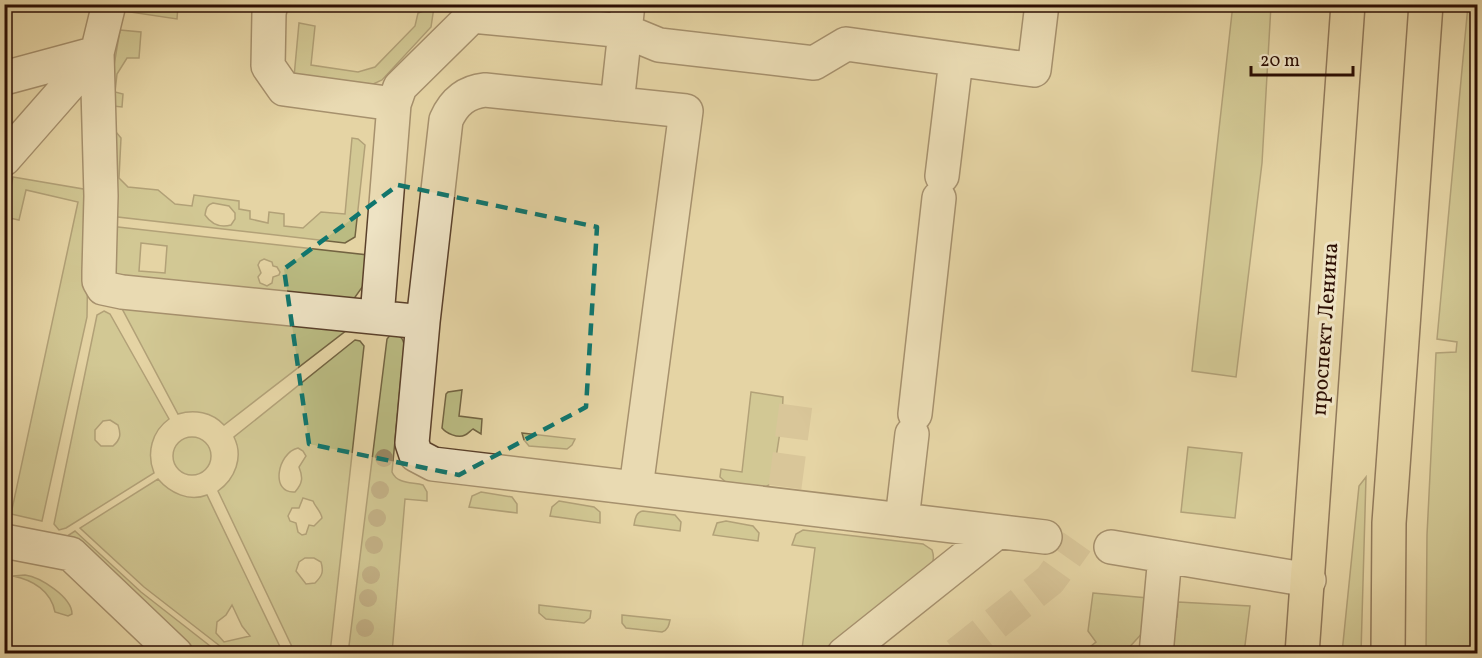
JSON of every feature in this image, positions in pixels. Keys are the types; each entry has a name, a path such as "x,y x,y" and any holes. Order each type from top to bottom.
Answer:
{"main road":[{"name":"проспект Ленина","path":"1302,654 1348,4"},
{"path":"1388,654 1389,523 1426,4"}],"lane":[{"path":"109,4 97,53 101,196 99,281 103,288 122,292 423,322"},
{"path":"272,4 269,13 268,66 284,89 394,104"},
{"path":"377,317 394,104 400,87 468,10 627,18 660,45 814,63 846,44 1034,70 1042,4"},
{"path":"617,104 627,18"},
{"path":"4,78 97,53"},
{"path":"4,159 97,53"},
{"path":"903,520 956,60"},
{"path":"636,488 686,111 485,90 476,91 457,102 450,109 446,120 412,443 416,455 433,464 1045,537"},
{"path":"844,654 997,532"},
{"path":"4,541 71,554 176,654"},
{"path":"1111,547 1309,580"},
{"path":"1156,654 1165,555"}],"highlighted area":[{"path":"398,185 597,227 586,407 459,475 309,444 284,269"}],"green space":[{"path":"1233,4 1271,5 1262,163 1236,377 1192,371"},
{"path":"125,5 178,5 177,19 123,11"},
{"path":"1468,5 1478,5 1477,653 1426,653 1427,535 1436,353 1456,352 1457,342 1437,339"},
{"path":"434,7 431,27 382,80 369,86 294,77 299,23 315,26 311,65 358,72 375,67 415,26 418,13"},
{"path":"120,30 141,32 139,58 127,58 117,74 115,92 123,94 122,107 113,106 111,126 121,138 119,178 128,187 158,190 175,204 192,206 194,195 239,201 239,209 250,211 250,219 268,223 269,212 284,214 284,226 303,228 321,212 345,214 352,138 358,139 365,145 355,237 345,243 109,216 112,77","holes":["213,203 229,206 235,213 235,219 231,225 216,225 205,215 207,207"]},
{"path":"13,177 89,190 87,317 42,521 11,514 78,202 26,190 19,220 5,217"},
{"path":"109,226 368,255 363,286 353,300 116,279","holes":["141,243 167,246 165,273 139,271","264,259 272,262 280,272 267,286 260,283 258,277 261,273 258,265"]},
{"path":"118,301 356,323 224,425 208,414 190,412 178,414"},
{"path":"104,311 110,314 169,419 158,430 152,443 151,458 154,473 66,528 59,530 54,524 97,315","holes":["110,420 118,425 120,436 113,446 101,446 95,440 95,430 103,421"]},
{"path":"391,334 401,337 404,347 392,472 401,481 423,485 427,492 427,501 405,499 392,653 348,654 387,339"},
{"path":"355,340 360,341 364,346 330,653 295,653 218,491 229,480 236,467 238,452 234,437","holes":["298,448 306,456 299,467 301,483 295,492 287,491 279,480 281,465 285,457","303,498 313,501 322,518 314,526 309,525 306,534 302,535 298,532 296,523 290,521 288,516 292,508 299,508","305,558 314,558 321,562 322,574 315,583 306,584 296,571 299,562"]},
{"path":"462,390 459,416 482,419 481,434 473,429 465,435 456,436 442,428 446,394"},
{"path":"751,392 783,397 773,477 770,484 764,488 728,484 720,477 721,469 742,472"},
{"path":"522,433 575,439 567,449 529,446"},
{"path":"192,437 199,438 205,443 210,449 210,463 205,469 199,474 192,475 185,474 179,469 174,463 173,456 174,449 179,443 185,438"},
{"path":"1188,447 1242,453 1235,518 1181,512"},
{"path":"1366,477 1361,653 1342,653 1359,486"},
{"path":"158,479 180,495 200,497 207,495 283,653 229,653 144,587 80,528","holes":["232,605 242,626 250,636 224,642 216,633 217,622 226,615"]},
{"path":"481,492 512,497 517,504 517,513 469,507 472,496"},
{"path":"559,501 594,507 600,512 600,523 550,516 552,507"},
{"path":"643,511 675,515 681,522 680,531 634,525 637,514"},
{"path":"726,521 753,526 759,533 758,541 713,535 717,523"},
{"path":"803,530 923,544 932,550 933,559 928,570 919,580 825,653 784,654 784,648 802,649 815,548 792,545 796,534"},
{"path":"75,531 141,592 219,653 189,653 61,540"},
{"path":"25,575 54,589 67,601 72,614 68,616 55,612 45,592 27,580 13,576"},
{"path":"1093,593 1148,598 1147,628 1124,653 1081,654 1096,642 1088,631"},
{"path":"1178,602 1250,606 1244,653 1163,654 1165,617 1177,617"},
{"path":"539,605 591,611 590,618 584,623 546,619 539,613"},
{"path":"622,615 670,620 667,629 662,632 626,628 622,623"}],"tunnel":[{"path":"785,487 796,404"},
{"path":"957,654 1050,580 1077,542"}]}
